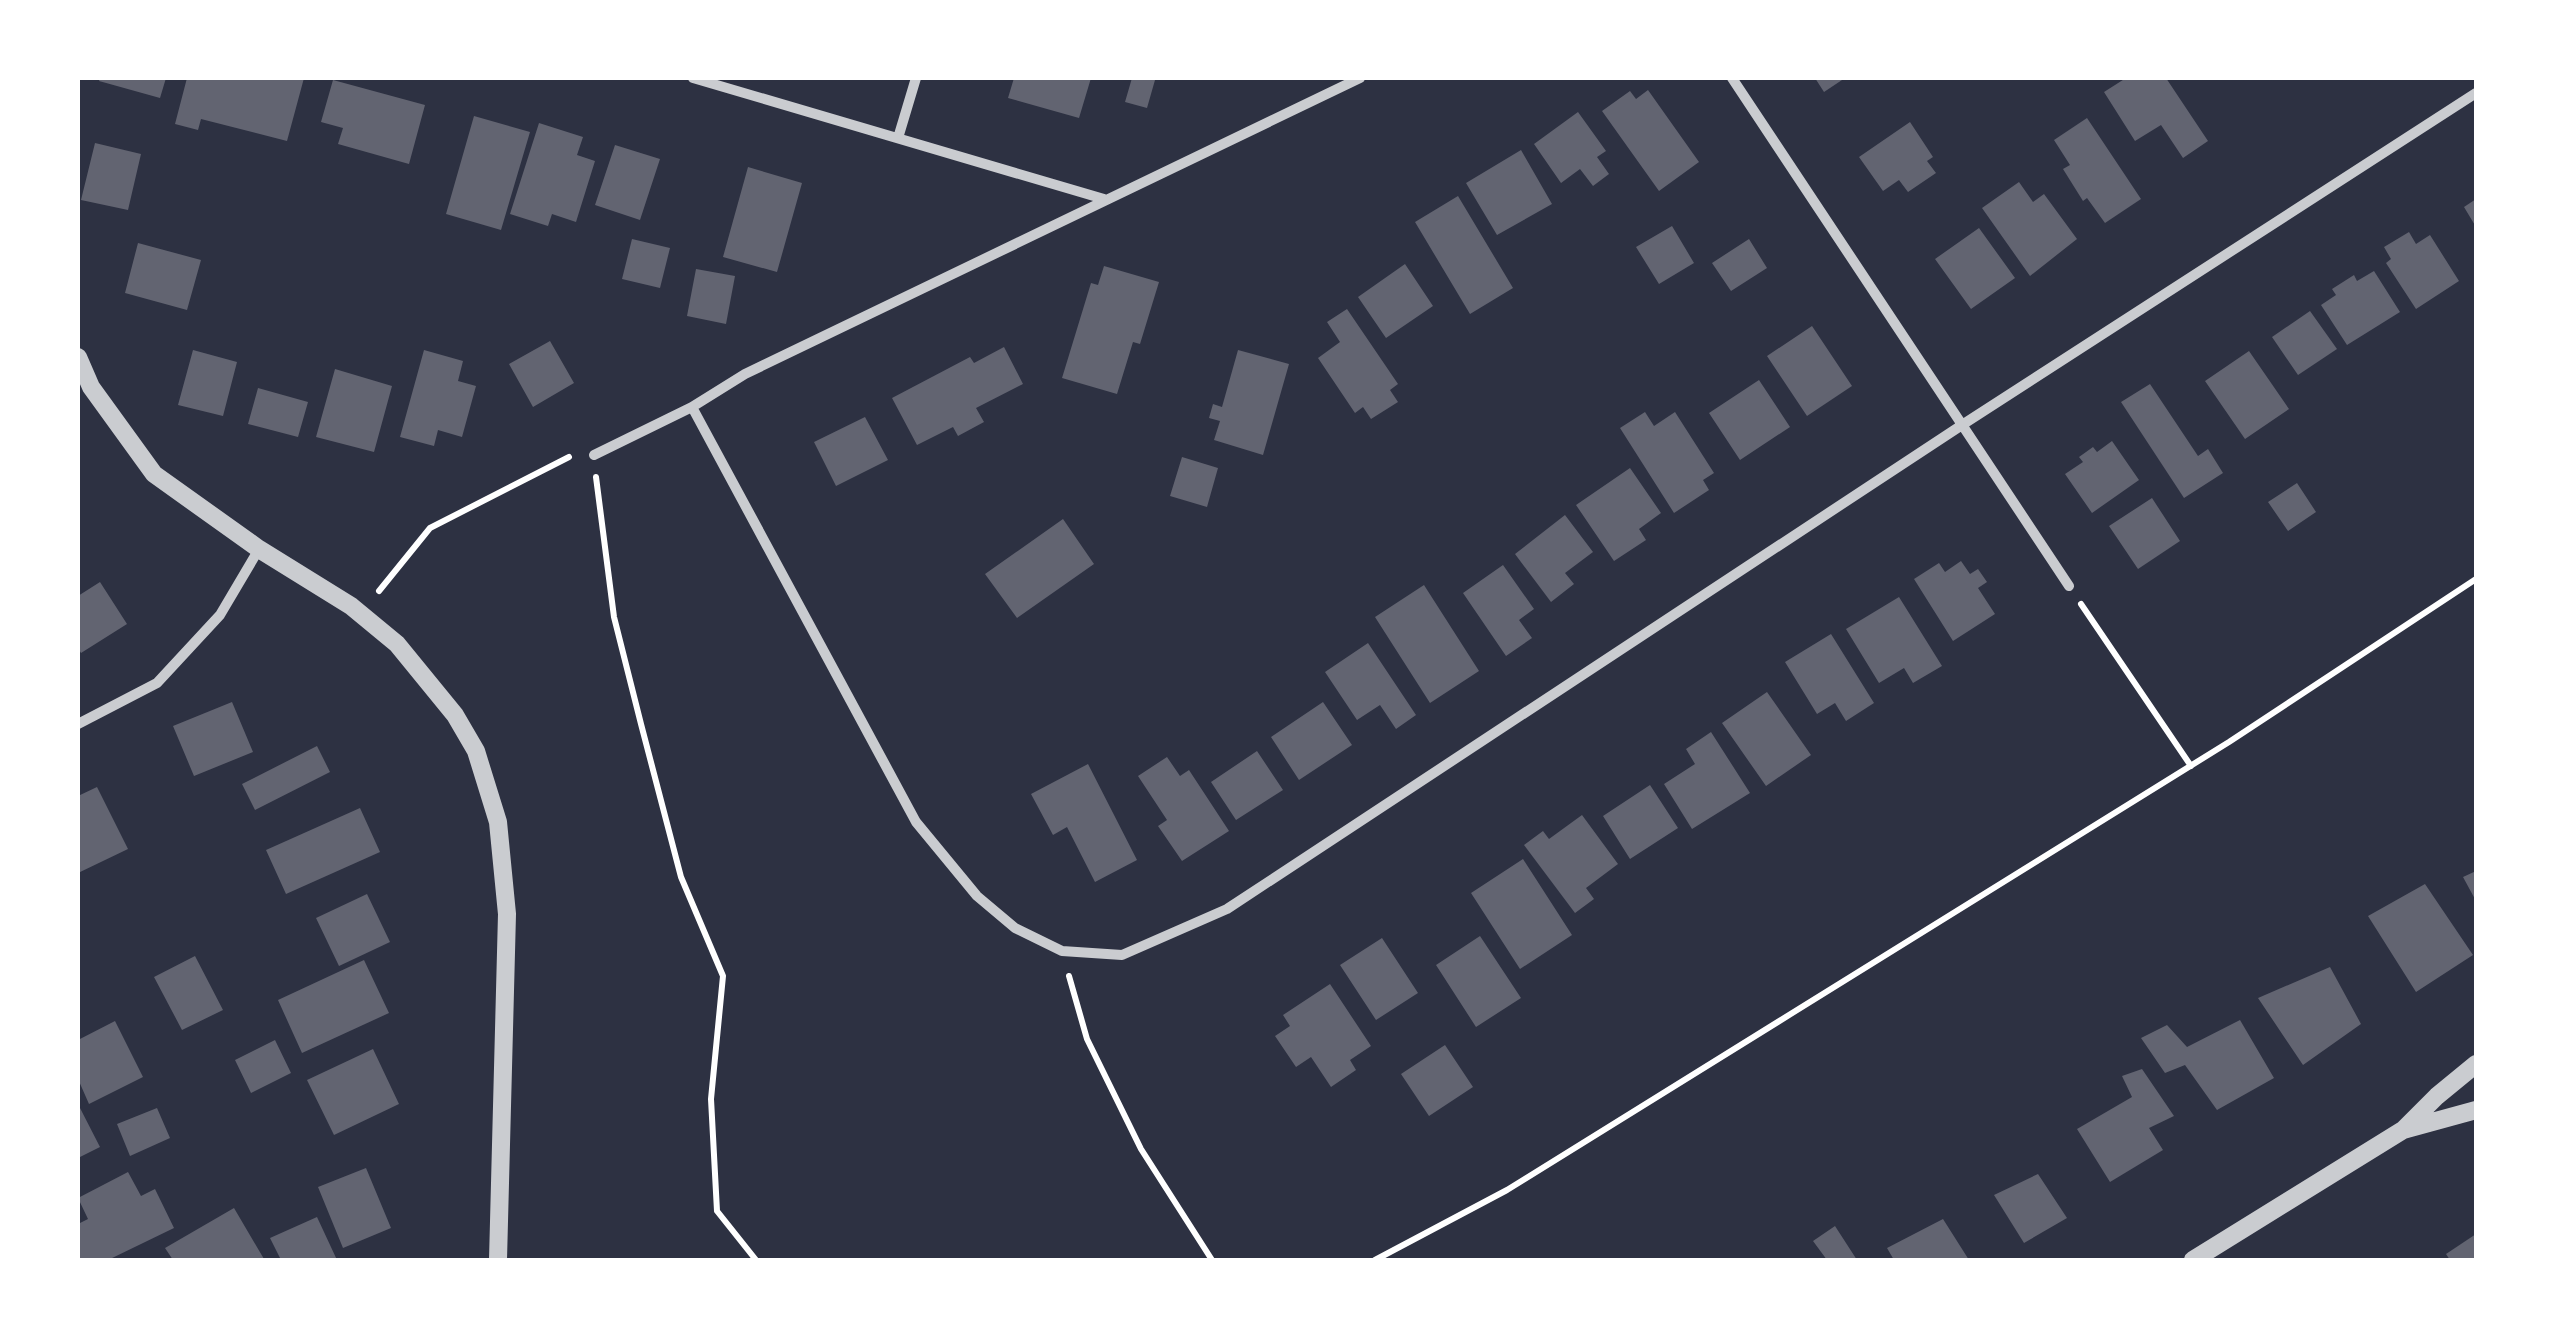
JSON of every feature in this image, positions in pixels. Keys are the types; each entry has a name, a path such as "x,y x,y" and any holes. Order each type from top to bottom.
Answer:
{"street":[{"path":"693,78 1104,200"},
{"path":"898,138 916,78"},
{"path":"594,455 692,407 745,374 1360,78"},
{"path":"1732,78 2069,586"},
{"path":"692,407 916,822 977,896 1015,928 1062,951 1122,955 1227,910 1962,425 2476,93"},
{"path":"78,357 91,387 154,474 258,550 351,606 397,644 454,716 476,752 498,822 507,914 498,1260"},
{"path":"78,724 157,683 220,615 258,550"},
{"path":"2193,1260 2403,1130 2436,1096 2476,1064"},
{"path":"2403,1130 2476,1110"}],"path":[{"path":"351,606 382,589 430,528 572,455 594,455 614,616 680,877 724,976 711,1099 716,1211 756,1260"},
{"path":"1375,1260 1507,1190 2190,766 2476,579"},
{"path":"2069,586 2190,766"},
{"path":"1062,951 1087,1039 1141,1149 1212,1260"}],"building":[{"path":"166,78 160,98 99,81"},
{"path":"187,78 304,78 287,141 201,119 198,130 175,124"},
{"path":"1014,78 1091,78 1079,118 1008,98"},
{"path":"1132,78 1155,80 1147,108 1125,102"},
{"path":"1815,78 1845,78 1824,92"},
{"path":"2126,78 2166,78 2208,141 2183,158 2161,125 2135,141 2104,92"},
{"path":"333,80 425,105 409,164 338,144 343,128 321,122"},
{"path":"1648,90 1699,162 1659,191 1602,111 1630,91 1636,99"},
{"path":"1578,112 1606,151 1597,157 1609,174 1593,186 1580,169 1561,183 1534,144"},
{"path":"474,116 530,132 501,230 446,214"},
{"path":"2087,118 2141,199 2105,223 2087,198 2083,201 2063,169 2070,165 2054,140"},
{"path":"1910,122 1933,157 1927,161 1936,173 1908,192 1899,180 1883,191 1859,157"},
{"path":"539,123 583,137 577,155 595,161 576,222 552,214 548,226 510,214"},
{"path":"95,143 141,154 128,210 81,200"},
{"path":"615,145 660,159 640,220 595,205"},
{"path":"1521,150 1552,204 1497,235 1466,183"},
{"path":"748,167 802,183 777,272 723,257"},
{"path":"2019,182 2033,202 2044,194 2077,239 2030,276 1982,208"},
{"path":"1458,196 1513,288 1470,314 1415,222"},
{"path":"2476,199 2476,227 2464,207"},
{"path":"1672,226 1694,263 1659,284 1636,247"},
{"path":"1979,228 2015,278 1971,309 1935,259"},
{"path":"2409,232 2416,244 2430,235 2459,281 2416,309 2386,263 2391,259 2384,247"},
{"path":"632,239 670,248 660,288 622,279"},
{"path":"1749,239 1767,268 1731,291 1712,263"},
{"path":"138,243 201,260 187,310 125,293"},
{"path":"1405,264 1433,306 1386,338 1358,297"},
{"path":"1104,266 1159,282 1140,344 1133,342 1117,394 1062,378 1091,283 1098,285"},
{"path":"696,269 735,276 726,324 687,316"},
{"path":"2374,271 2400,312 2347,345 2321,305 2336,295 2332,289 2354,275 2357,281"},
{"path":"1347,309 1398,384 1390,390 1398,402 1371,419 1363,407 1355,413 1318,358 1340,342 1327,322"},
{"path":"2310,311 2337,349 2298,375 2272,337"},
{"path":"1812,326 1852,386 1807,416 1767,356"},
{"path":"550,341 574,383 533,407 509,364"},
{"path":"1004,347 1023,384 976,408 984,422 958,436 953,427 917,445 892,398 970,357 974,363"},
{"path":"193,350 237,362 223,416 178,405"},
{"path":"424,350 463,361 458,381 476,386 462,437 438,430 434,446 400,437"},
{"path":"1238,350 1289,364 1263,455 1214,440 1220,421 1209,418 1213,404 1222,407"},
{"path":"2249,351 2289,409 2245,439 2205,381"},
{"path":"335,369 392,386 374,452 316,437"},
{"path":"1759,380 1790,427 1740,460 1709,413"},
{"path":"2150,384 2198,456 2208,449 2223,473 2184,498 2121,402"},
{"path":"258,388 308,402 298,437 248,424"},
{"path":"1645,412 1654,426 1675,412 1714,473 1703,480 1709,490 1674,513 1620,428"},
{"path":"865,417 888,460 836,486 814,442"},
{"path":"2112,441 2139,480 2092,513 2065,474 2083,462 2079,457 2093,447 2097,452"},
{"path":"1182,457 1218,468 1207,507 1170,496"},
{"path":"1630,468 1661,513 1639,529 1646,540 1614,561 1576,505"},
{"path":"2297,483 2316,512 2288,531 2268,502"},
{"path":"2152,498 2180,541 2138,569 2109,526"},
{"path":"1565,515 1593,552 1565,573 1574,584 1551,602 1515,554"},
{"path":"1063,519 1094,564 1017,618 985,574"},
{"path":"1961,561 1970,574 1978,569 1987,582 1978,588 1995,614 1953,641 1914,579 1939,563 1945,572"},
{"path":"1503,565 1534,609 1519,620 1532,638 1506,656 1463,593"},
{"path":"100,582 127,624 81,653 78,596"},
{"path":"1424,585 1479,671 1430,703 1375,617"},
{"path":"1899,597 1942,666 1913,683 1904,668 1879,683 1846,629"},
{"path":"1831,634 1874,703 1846,721 1835,703 1817,714 1785,662"},
{"path":"1368,643 1416,715 1396,729 1380,705 1357,720 1325,672"},
{"path":"1767,692 1811,755 1766,786 1722,723"},
{"path":"232,702 253,752 194,776 173,726"},
{"path":"1323,702 1352,745 1299,780 1271,737"},
{"path":"1711,732 1750,793 1692,829 1664,784 1695,764 1686,749"},
{"path":"317,746 330,772 255,810 242,784"},
{"path":"1257,751 1283,790 1236,820 1211,782"},
{"path":"1167,757 1180,776 1189,770 1229,831 1182,861 1158,826 1167,820 1138,776"},
{"path":"1088,764 1137,860 1095,882 1067,827 1053,835 1031,794"},
{"path":"1650,785 1678,828 1630,859 1603,816"},
{"path":"97,787 128,849 78,873 78,796"},
{"path":"360,808 380,852 286,894 266,850"},
{"path":"1582,815 1618,864 1586,888 1594,899 1575,913 1524,845 1543,831 1549,839"},
{"path":"1523,859 1572,935 1520,969 1471,893"},
{"path":"2476,871 2476,901 2463,877"},
{"path":"2425,884 2473,955 2416,992 2368,916"},
{"path":"367,894 390,942 339,966 316,918"},
{"path":"1480,936 1521,998 1476,1027 1436,965"},
{"path":"1382,938 1418,993 1376,1020 1340,965"},
{"path":"195,956 223,1010 182,1030 154,977"},
{"path":"364,960 389,1013 302,1053 278,1000"},
{"path":"2330,967 2361,1024 2303,1065 2258,998"},
{"path":"1330,984 1371,1046 1350,1060 1356,1070 1331,1087 1311,1057 1296,1067 1275,1036 1290,1026 1283,1015"},
{"path":"2240,1020 2274,1078 2217,1110 2185,1065 2165,1073 2141,1038 2167,1025 2187,1047"},
{"path":"115,1021 143,1077 89,1104 78,1079 78,1040"},
{"path":"275,1040 291,1073 251,1093 235,1060"},
{"path":"1445,1045 1473,1087 1429,1116 1401,1074"},
{"path":"373,1049 399,1104 334,1135 307,1080"},
{"path":"2142,1069 2174,1116 2149,1128 2163,1150 2110,1182 2077,1129 2132,1097 2122,1076"},
{"path":"157,1108 170,1138 130,1156 117,1124"},
{"path":"78,1110 100,1147 78,1158"},
{"path":"366,1168 391,1228 343,1248 318,1187"},
{"path":"128,1172 141,1196 155,1189 174,1228 108,1260 78,1260 78,1224 88,1219 78,1198"},
{"path":"2038,1174 2067,1218 2024,1243 1994,1195"},
{"path":"234,1208 264,1259 173,1260 165,1248"},
{"path":"317,1217 337,1260 281,1260 270,1238"},
{"path":"1943,1219 1969,1260 1894,1260 1887,1248"},
{"path":"1835,1226 1857,1260 1827,1260 1813,1241"},
{"path":"2476,1234 2476,1260 2450,1260 2446,1254"}]}
